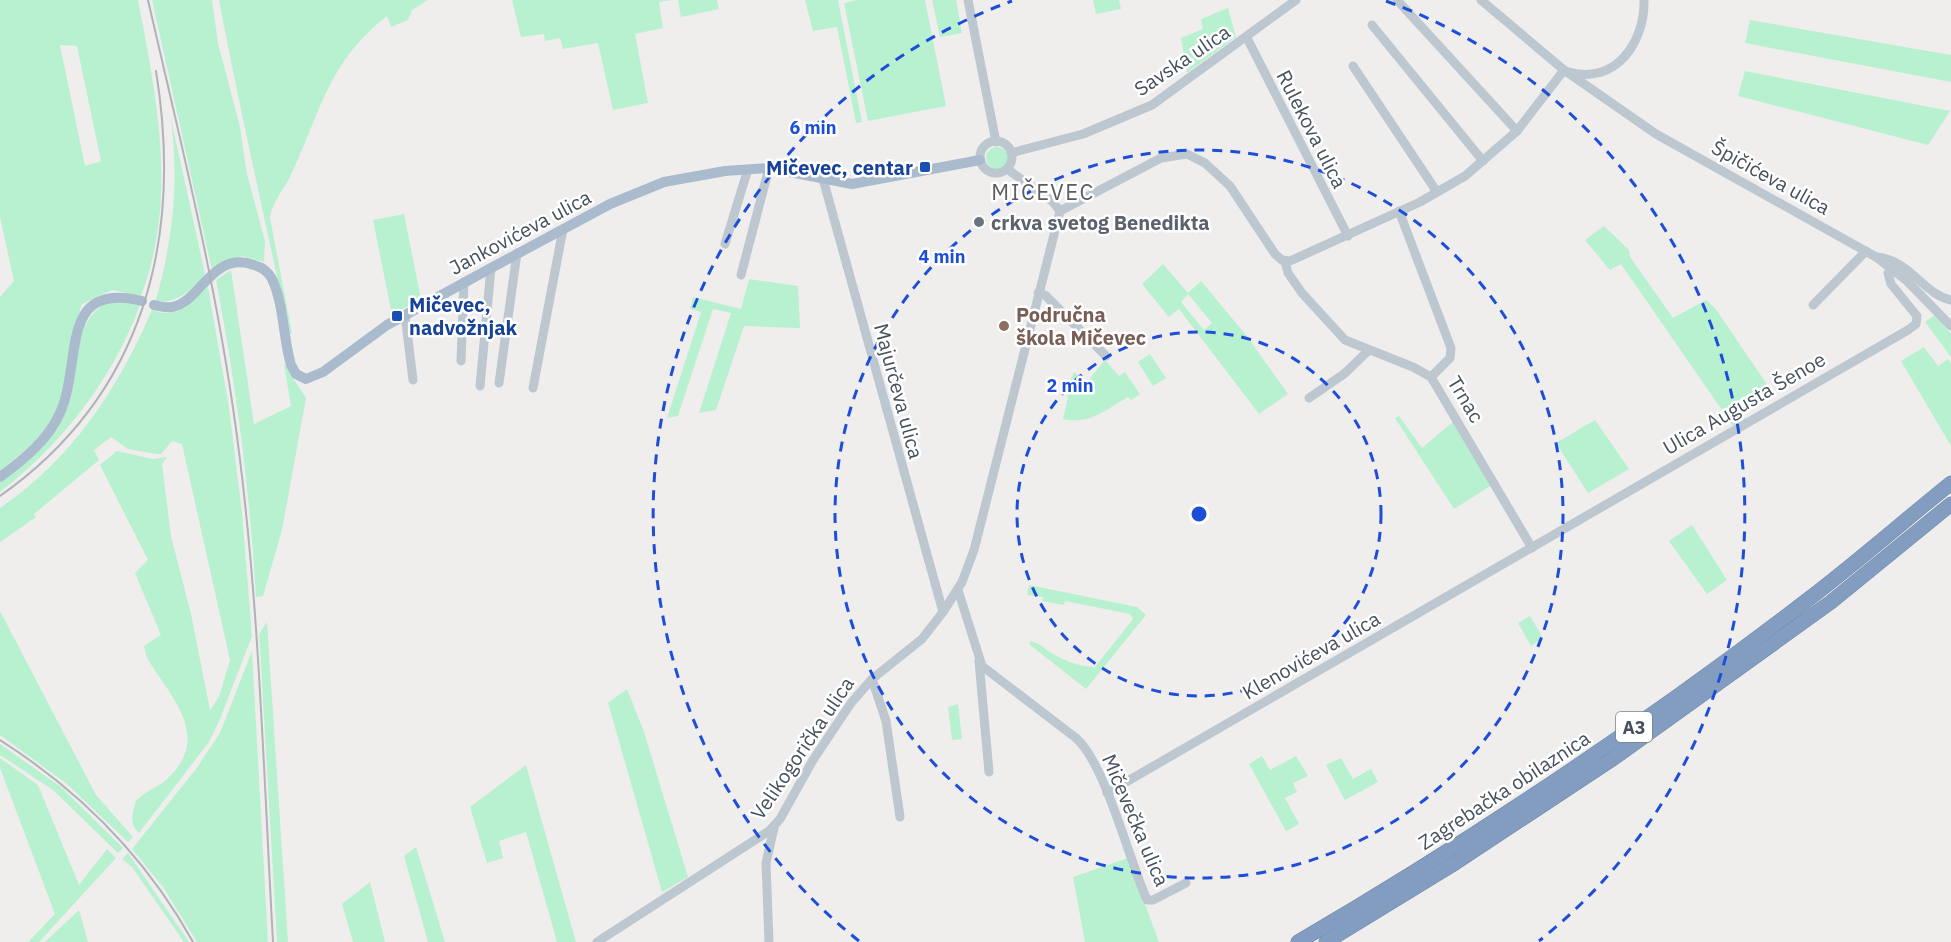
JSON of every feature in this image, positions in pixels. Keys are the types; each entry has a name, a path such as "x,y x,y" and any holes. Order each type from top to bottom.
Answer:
{"highway":[{"name":"Zagrebačka obilaznica","path":"1298,942 1446,853 1605,747 1811,597 1951,483"},
{"name":"Zagrebačka obilaznica","path":"1326,942 1455,863 1614,758 1831,602 1951,504"}],"main road":[{"name":"Jankovićeva ulica","path":"154,305 166,307 178,305 217,271 241,262 257,265 268,273 275,287 291,365 300,377 310,378 323,372 364,341 405,315 464,282 610,204 664,182 768,168 852,184 869,183 980,160"},
{"path":"0,477 37,445 60,413 78,330 87,310 98,301 108,297 142,301"}],"street":[{"path":"968,0 996,142"},
{"name":"Savska ulica","path":"1011,153 1083,134 1140,111 1172,92 1296,0"},
{"path":"1397,0 1517,130"},
{"name":"Špičićeva ulica","path":"1481,0 1564,70 1656,134 1866,251 1892,268 1951,326"},
{"path":"1285,261 1348,236 1437,192 1484,161 1517,130 1564,70 1595,74 1620,63 1637,37 1642,0"},
{"path":"1372,25 1484,161"},
{"name":"Rulekova ulica","path":"1247,38 1348,236"},
{"path":"1353,66 1437,192"},
{"path":"996,142 1007,146 1011,153 1011,162 1007,169 993,173 984,168 980,160 984,147 996,142"},
{"name":"Trnac","path":"1060,211 1161,158 1187,154 1205,163 1221,177 1265,241 1278,258 1285,261 1286,269 1302,293 1328,324 1345,340 1413,367 1431,377 1532,548"},
{"path":"741,274 768,168"},
{"path":"725,243 748,169"},
{"path":"1007,169 1052,201 1060,211"},
{"name":"Majurčeva ulica","path":"823,179 943,612"},
{"name":"Velikogorička ulica","path":"597,942 750,846 775,826 844,712 872,679 922,639 958,590 974,550 1060,211"},
{"path":"1399,211 1452,352 1450,358 1431,377"},
{"path":"532,388 563,229"},
{"path":"1813,305 1866,251"},
{"path":"499,383 517,253"},
{"path":"1876,257 1897,262 1940,295 1951,300"},
{"path":"480,386 491,268"},
{"name":"Ulica Augusta Šenoe","path":"1532,548 1914,326 1917,320 1914,310 1888,279 1888,273 1892,268"},
{"path":"461,361 464,282"},
{"path":"1038,293 1045,295 1106,356"},
{"path":"405,315 414,380"},
{"path":"1309,398 1344,374 1368,351"},
{"name":"Klenovićeva ulica","path":"1107,793 1532,548"},
{"path":"958,590 979,661 989,772"},
{"name":"Mičevečka ulica","path":"979,661 990,673 1082,743 1107,793 1147,900 1153,900 1186,884"},
{"path":"872,679 886,722 900,817"},
{"path":"769,942 766,863 775,826"}],"green space":[{"path":"0,0 138,0 152,74 160,148 159,222 152,259 141,296 112,290 82,304 66,380 54,415 34,441 0,471 0,297 14,281 0,217","holes":["60,45 77,46 101,161 85,166"]},
{"path":"152,0 212,0 218,43 240,127 247,174 265,241 264,262 242,256 212,270"},
{"path":"219,0 428,0 412,10 408,20 391,27 387,16 351,52 338,70 290,177 273,207 270,218 292,333 289,334 236,84"},
{"path":"512,0 672,0 659,2 663,28 635,34 648,103 613,110 598,43 563,49 560,38 545,41 544,34 521,37"},
{"path":"678,0 717,0 719,9 681,17"},
{"path":"805,0 838,0 862,122 856,123 837,27 813,31"},
{"path":"858,0 925,0 946,106 868,121 844,3"},
{"path":"932,0 956,0 962,33 940,37"},
{"path":"1093,0 1119,0 1121,9 1096,14"},
{"path":"1228,8 1236,37 1187,73 1181,38 1203,29 1201,19"},
{"path":"1750,20 1951,55 1951,82 1745,43"},
{"path":"1745,71 1950,111 1928,145 1738,96"},
{"path":"171,119 205,274 184,294 170,301 163,301 156,300 167,255 173,211 174,166"},
{"path":"997,147 1005,150 1008,158 1005,166 997,169 989,166 986,158 989,150"},
{"path":"404,214 421,299 392,315 373,220"},
{"path":"1604,226 1629,250 1630,257 1673,318 1706,300 1715,308 1770,389 1738,408 1746,419 1733,426 1621,264 1610,270 1585,240"},
{"path":"1163,264 1188,293 1201,281 1246,335 1288,394 1259,414 1179,309 1169,317 1142,284","holes":["1188,294 1212,323 1204,330 1181,302"]},
{"path":"231,270 254,424 291,406 284,364 306,398 282,530 263,596 256,597 241,438 216,280"},
{"path":"749,279 798,286 800,328 744,326 716,410 699,413 731,313 713,309 678,416 667,418 701,312 690,309 693,297 741,309"},
{"path":"208,287 229,407 242,513 252,636 209,742 139,833 133,822 136,801 166,780 180,764 186,749 187,733 184,718 147,658 144,646 161,635 135,573 148,560 100,465 117,451 153,459 167,457 162,464 171,536 191,614 210,710 219,697 230,660 182,444 172,441 161,454 156,454 128,449 111,437 94,450 99,460 34,514 36,517 0,542 0,508 26,489 71,445 108,394 139,339 152,310 161,313 176,311 189,304"},
{"path":"109,301 140,305 115,359 100,384 65,431 45,453 0,492 0,482 37,450 66,412 71,397 81,337 86,323 95,311"},
{"path":"1935,315 1951,334 1951,357 1925,322"},
{"path":"1924,347 1938,366 1948,359 1951,364 1951,446 1901,361"},
{"path":"1150,354 1166,378 1153,386 1138,362"},
{"path":"1105,360 1119,376 1125,372 1140,394 1131,400 1128,397 1089,418 1063,419 1068,397 1065,392 1074,372 1086,383"},
{"path":"1399,416 1422,448 1454,421 1492,485 1454,509 1395,418"},
{"path":"1595,420 1629,469 1588,493 1556,443"},
{"path":"1692,525 1727,580 1707,594 1669,541"},
{"path":"1029,585 1137,607 1146,615 1086,689 1029,644 1031,641 1068,661 1095,667 1133,619 1130,614 1065,601 1064,605 1042,601 1043,597 1027,595"},
{"path":"0,611 96,795 133,837 128,842 67,784 0,735"},
{"path":"1530,616 1543,638 1531,646 1518,623"},
{"path":"267,622 288,942 277,942 259,634"},
{"path":"252,651 268,942 197,942 163,887 132,849 196,769 220,733"},
{"path":"627,689 644,732 688,877 662,892 608,703"},
{"path":"958,704 962,739 952,740 948,707"},
{"path":"0,744 61,787 123,848 118,853 53,790 0,755"},
{"path":"1262,756 1270,770 1296,756 1308,776 1293,783 1297,792 1285,798 1299,824 1286,831 1249,764"},
{"path":"0,758 38,785 79,885 107,849 116,858 39,942 28,942 55,914 0,768"},
{"path":"1341,758 1353,779 1371,769 1378,782 1345,800 1326,765"},
{"path":"526,765 576,942 557,942 526,832 499,841 503,858 487,863 470,807"},
{"path":"416,847 445,942 428,942 404,856"},
{"path":"128,853 189,942 184,942 132,867 122,859"},
{"path":"1128,858 1159,942 1085,942 1073,877"},
{"path":"370,882 385,942 353,942 342,904"},
{"path":"79,910 88,942 45,942"}],"railway":[{"path":"148,0 216,305 242,474 263,741 273,942"},
{"path":"0,496 49,455 89,410 120,361 142,308 157,252 163,194 163,133 156,71"},
{"path":"0,740 57,781 109,829 155,883 193,942"}],"place":[{"name":"Mičevec, centar","path":"925,167"},
{"name":"crkva svetog Benedikta","path":"979,222"},
{"name":"Mičevec, nadvožnjak","path":"397,316"},
{"name":"Područna škola Mičevec","path":"1004,326"}],"district":[{"name":"MIČEVEC","path":"1043,191"}]}
